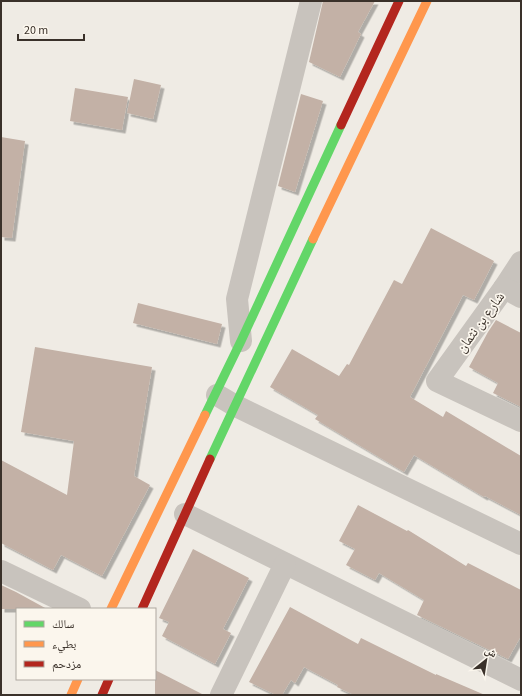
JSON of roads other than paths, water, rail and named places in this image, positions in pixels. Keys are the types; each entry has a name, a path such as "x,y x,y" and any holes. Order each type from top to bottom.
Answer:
{"main road":[{"path":"111,608 216,394 399,1"},
{"path":"142,608 234,405 427,1"},
{"path":"71,695 78,680"},
{"path":"102,695 109,680"}],"street":[{"path":"241,340 237,299 311,1"},
{"name":"شارع بن نثمان","path":"521,262 512,292 437,381 521,421"},
{"path":"216,394 234,405 521,544"},
{"path":"185,514 521,680"},
{"path":"221,695 285,564"},
{"path":"1,570 78,608"}]}
